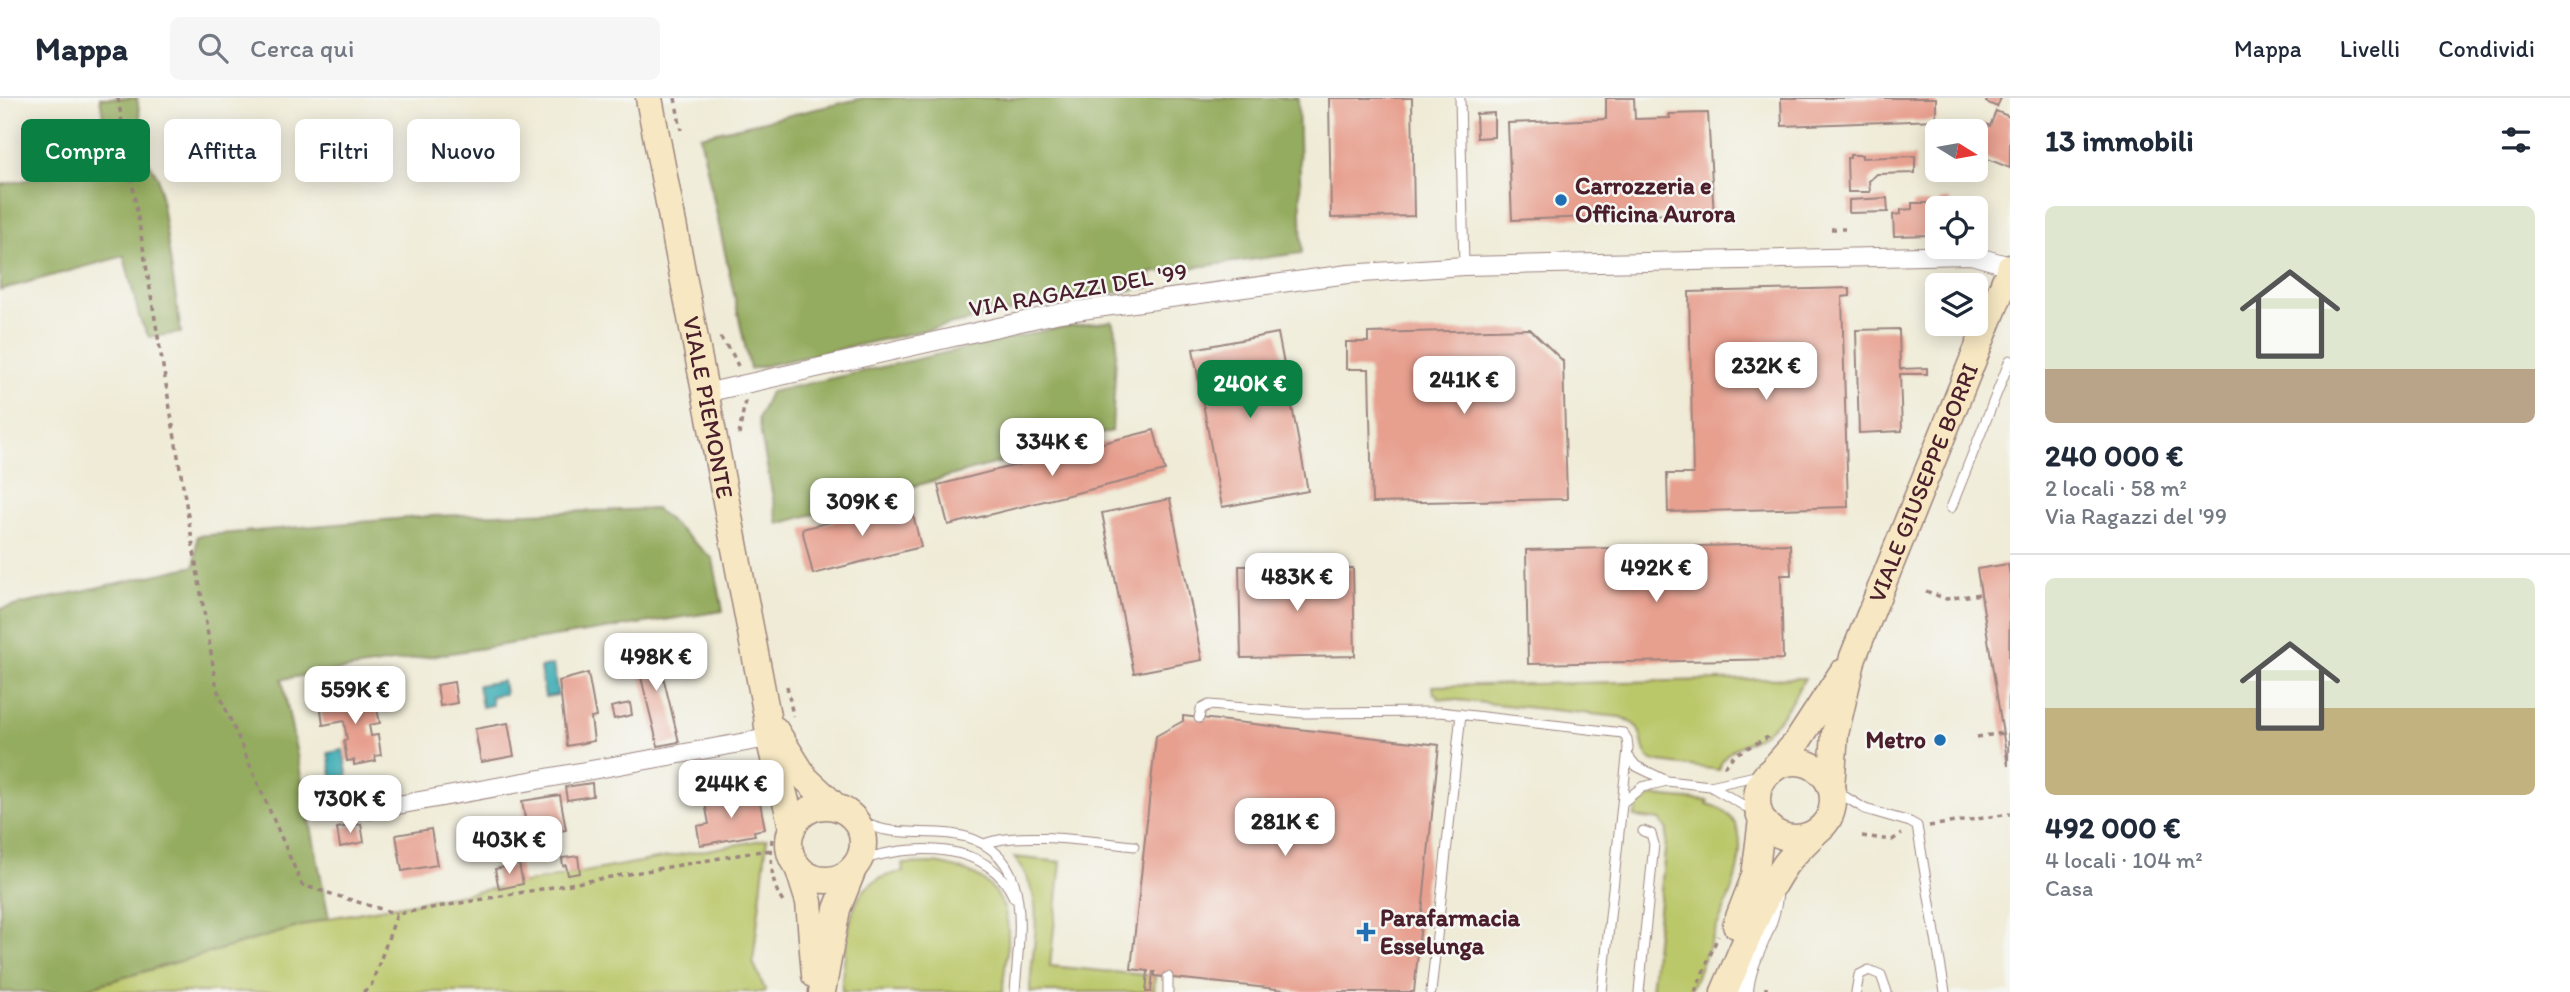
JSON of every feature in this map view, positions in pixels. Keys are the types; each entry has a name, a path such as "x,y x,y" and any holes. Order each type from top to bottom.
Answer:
{"main road":[{"name":"VIALE PIEMONTE","path":"649,98 767,727 786,799 782,849 809,902 813,962 821,992"},
{"name":"VIALE GIUSEPPE BORRI","path":"1724,992 1774,885 1790,859 1823,826 1831,811 1835,734 1853,657 2010,267"},
{"name":"VIALE GIUSEPPE BORRI","path":"1708,992 1755,876 1761,817 1757,798 1760,786 1797,742 1853,657"},
{"name":"VIALE PIEMONTE","path":"767,727 805,778 845,814"},
{"path":"1771,771 1792,762 1803,763 1822,773 1831,787"},
{"path":"814,808 845,814 863,840 856,865 844,875 824,880 813,878 782,849 797,820 814,808"},
{"path":"1761,817 1770,829 1781,836 1794,838 1815,833"},
{"name":"VIALE PIEMONTE","path":"821,992 837,909 856,865"}],"street":[{"name":"VIA RAGAZZI DEL '99","path":"705,393 1015,323 1103,306 1348,274 1464,266 1971,255 2010,267"},
{"path":"370,810 767,727"},
{"path":"1744,992 1748,969 1770,918 1774,885"}],"lane":[{"path":"1460,98 1464,266"},
{"path":"1951,508 2010,360"},
{"path":"1199,718 1201,709 1209,705 1292,713 1440,712 1617,731 1627,739 1628,755 1602,992"},
{"path":"1431,992 1461,714"},
{"path":"1628,755 1636,766 1667,781 1710,786 1771,771"},
{"path":"1622,803 1642,787 1667,781"},
{"path":"1710,786 1761,817"},
{"path":"1831,787 1865,810 1910,822 1918,828 1945,992"},
{"path":"845,814 885,830 951,834 984,844 996,854 1012,878 1018,895 1015,992"},
{"path":"1639,992 1654,844 1651,834 1643,831"},
{"path":"984,844 1004,838 1134,846"},
{"path":"856,865 890,852 933,851 973,856 999,874 1012,893 1019,916"},
{"path":"1856,992 1859,975 1869,970 1881,975 1887,992"},
{"path":"1168,977 1168,992"}],"path":[{"path":"118,98 217,689 302,885 397,914 782,849"},
{"path":"675,98 682,137"},
{"path":"1830,229 1844,229"},
{"path":"720,335 735,359 739,374"},
{"path":"739,436 745,399"},
{"path":"1926,591 1946,599 1981,594"},
{"path":"786,680 795,727"},
{"path":"1977,737 2003,733"},
{"path":"1723,773 1725,765 1732,757 1772,735"},
{"path":"1862,836 1892,840 1911,829 2010,814"},
{"path":"363,992 371,986 397,914"}],"green space":[{"path":"100,98 137,98 140,119 104,119"},
{"path":"863,98 1298,98 1302,253 1150,273 1151,287 1053,302 750,369 700,136"},
{"path":"150,164 158,177 181,333 149,337 140,320 124,256 0,290 0,185 21,181 150,182"},
{"path":"1112,321 1117,337 1112,431 778,524 758,419 770,392 1056,328"},
{"path":"656,509 713,559 723,611 282,679 329,918 73,992 0,992 0,609 195,566 197,536 431,516"},
{"path":"1805,678 1774,725 1730,752 1719,770 1652,761 1644,749 1636,726 1620,717 1438,698 1438,694 1434,694 1433,686"},
{"path":"1653,796 1708,801 1707,804 1725,812 1736,825 1740,841 1739,860 1729,898 1689,992 1651,992 1667,830 1660,820 1634,817 1640,802"},
{"path":"767,839 753,962 766,992 73,992 329,918"},
{"path":"1014,857 1061,862 1050,966 1155,976 1154,992 1030,992 1035,906 1032,890"},
{"path":"933,863 961,869 974,875 994,891 1001,903 1008,932 1003,992 842,992 848,933 859,897 875,881 903,872 902,864"}],"water":[{"path":"553,665 558,695 545,697 540,668"},
{"path":"503,681 505,694 491,696 492,705 482,707 478,685"},
{"path":"343,750 348,779 333,781 328,753"}],"building":[{"path":"1329,98 1412,98 1414,216 1331,218"},
{"path":"1606,98 1634,98 1635,119 1670,118 1669,114 1708,113 1714,217 1674,218 1674,214 1512,220 1508,123 1606,119"},
{"path":"1781,98 1936,98 1936,119 1782,126"},
{"path":"1988,98 2001,98 1997,107 1986,102"},
{"path":"1996,111 2010,117 2010,168 1988,159 1988,125 1990,126"},
{"path":"1494,113 1494,137 1477,138 1476,114"},
{"path":"1850,155 1862,155 1862,158 1915,156 1915,173 1877,174 1869,181 1870,192 1848,192 1847,158 1850,158"},
{"path":"1887,198 1888,212 1849,213 1849,200"},
{"path":"1912,203 1925,203 1925,235 1894,236 1893,215 1901,214 1901,210 1912,209"},
{"path":"1850,288 1850,296 1842,297 1848,507 1668,512 1667,474 1693,474 1689,292"},
{"path":"1530,329 1563,361 1567,499 1372,503 1369,369 1346,369 1346,342 1368,342 1368,333"},
{"path":"1899,329 1900,369 1927,368 1927,374 1900,374 1902,431 1859,433 1856,330"},
{"path":"1278,333 1308,491 1222,507 1193,349"},
{"path":"1154,430 1165,471 948,525 938,485"},
{"path":"1170,499 1202,660 1134,673 1102,513"},
{"path":"910,502 921,547 813,574 802,529"},
{"path":"1790,544 1791,575 1781,575 1783,659 1528,664 1526,550"},
{"path":"2008,564 2010,576 2008,766 1977,569"},
{"path":"1239,566 1261,566 1261,570 1353,568 1355,656 1241,658"},
{"path":"654,639 679,742 658,746 633,645"},
{"path":"588,673 596,717 591,718 594,741 567,746 559,681"},
{"path":"454,682 457,703 440,706 437,685"},
{"path":"367,695 369,705 376,704 380,723 369,725 371,736 378,735 381,755 375,756 376,761 354,765 354,760 347,761 344,721 323,725 320,702"},
{"path":"630,703 632,715 614,719 611,707"},
{"path":"1183,716 1439,745 1414,992 1305,992 1155,976 1153,972 1151,992 1146,992 1148,971 1131,969 1156,736 1183,721"},
{"path":"508,723 514,756 481,762 475,729"},
{"path":"592,783 593,796 567,800 565,787"},
{"path":"353,786 355,799 334,803 331,790"},
{"path":"560,795 566,830 528,836 522,801"},
{"path":"747,795 748,799 759,797 765,829 754,831 755,835 700,845 697,826 709,824 705,803"},
{"path":"361,824 364,842 340,847 337,828"},
{"path":"431,829 437,865 402,871 396,835"},
{"path":"578,856 580,873 568,875 562,858"},
{"path":"519,864 523,884 499,889 495,869"}],"place":[{"name":"Carrozzeria e Officina Aurora","path":"1561,200"},
{"name":"Metro","path":"1940,740"},
{"name":"Parafarmacia Esselunga","path":"1366,932"}]}
